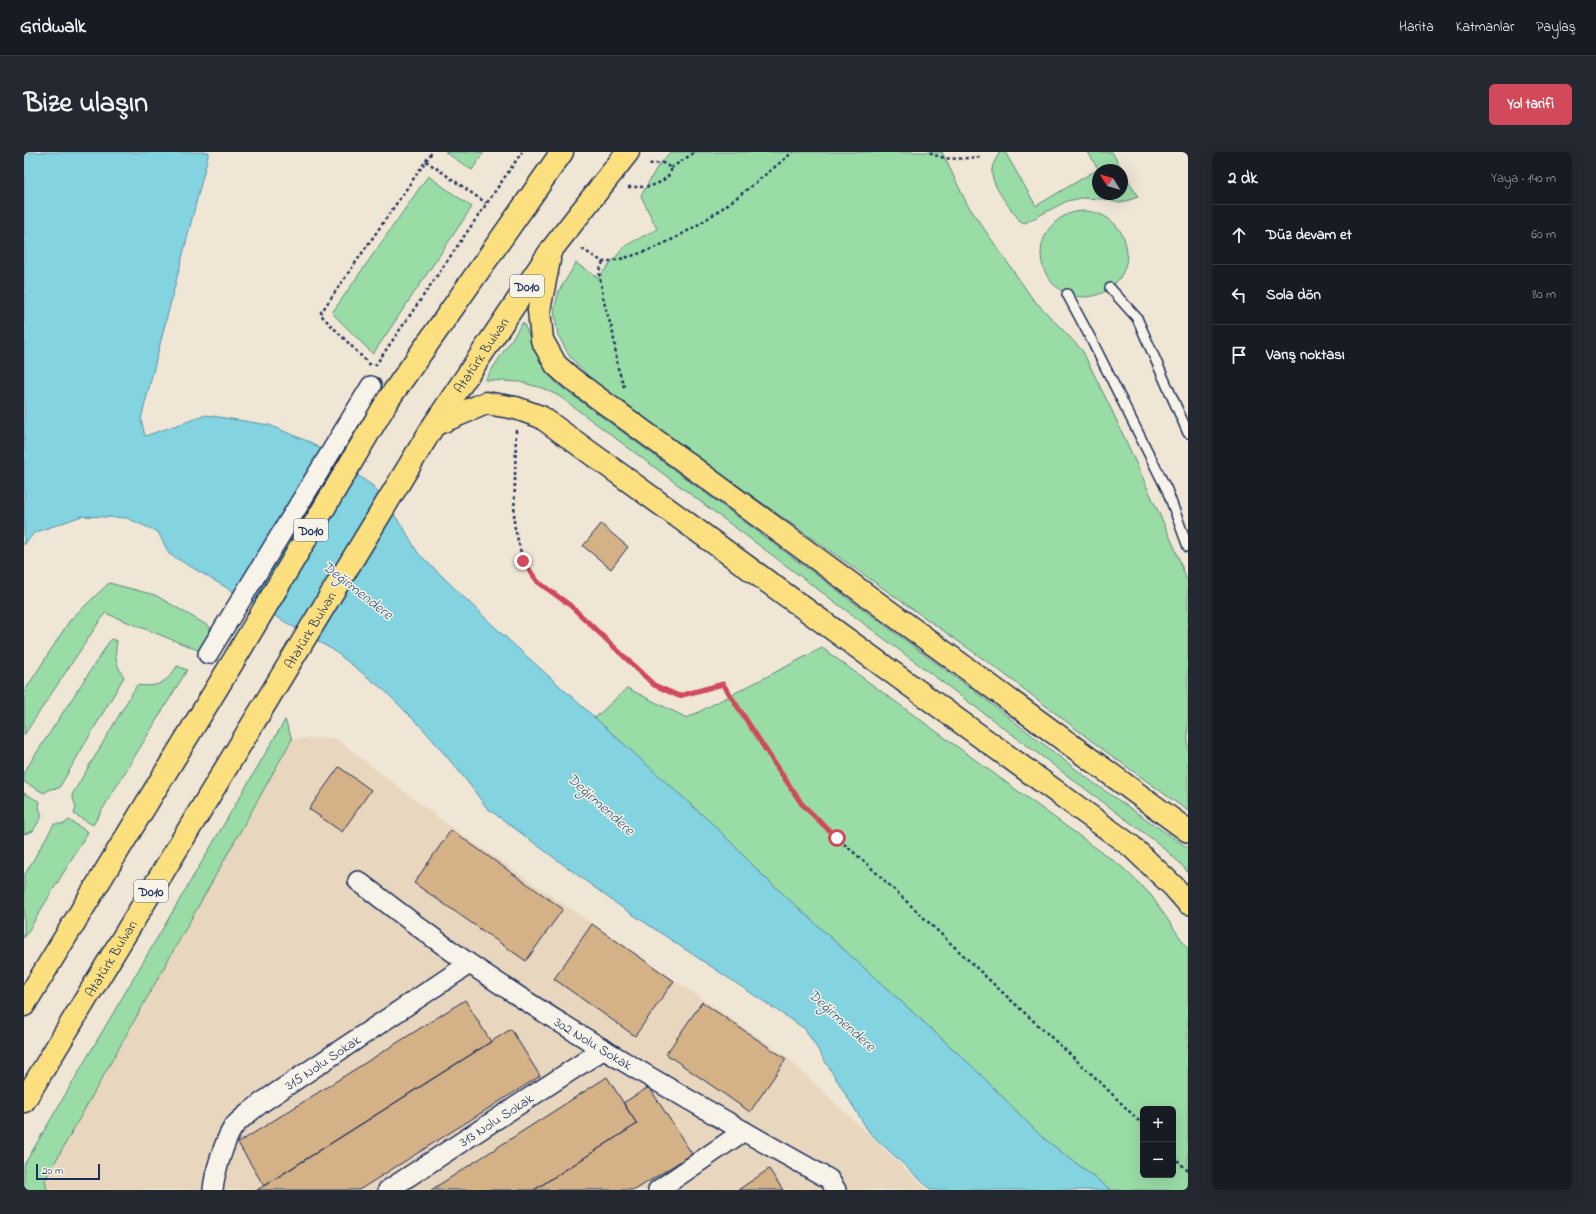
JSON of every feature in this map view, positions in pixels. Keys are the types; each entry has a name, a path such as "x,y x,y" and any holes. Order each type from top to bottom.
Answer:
{"highway":[{"name":"D010","path":"24,1005 234,660 388,400 523,206 554,155"},
{"name":"Atatürk Bulvarı","path":"24,1101 434,425 552,249 636,158"},
{"path":"552,249 539,310 542,340 556,365 572,379 1188,831"},
{"path":"434,425 486,403 516,408 541,417 1131,846 1173,886 1188,903"}],"street":[{"path":"208,654 371,386"},
{"name":"302 Nolu Sokak","path":"358,881 469,964 604,1050 829,1179 836,1190"},
{"name":"315 Nolu Sokak","path":"213,1190 213,1182 222,1150 235,1124 261,1103 469,964"},
{"name":"313 Nolu Sokak","path":"388,1190 604,1050"},
{"path":"658,1190 744,1131"}],"lane":[{"path":"1110,288 1137,318 1188,433"},
{"path":"1067,294 1167,490 1188,547"}],"path":[{"path":"432,152 320,314 367,363 374,368 522,152"},
{"path":"626,187 646,187 656,185 671,173 671,168 695,152"},
{"path":"582,249 603,262 618,260 661,245 705,220 734,201 793,152"},
{"path":"930,152 950,158 980,157"},
{"path":"636,158 663,163 671,168"},
{"path":"426,161 486,203"},
{"path":"603,262 600,272 604,302 614,333 618,368 626,393"},
{"path":"516,408 514,524 523,561 538,582 571,606 654,685 679,696 723,684 802,804 1099,1081 1140,1122"},
{"path":"1176,1159 1188,1171"}],"shaded area":[{"path":"335,738 448,825 787,1057 927,1190 47,1190 45,1180 292,739"}],"green space":[{"path":"445,152 484,152 472,170"},
{"path":"670,152 942,152 967,204 1032,298 1082,350 1114,415 1174,546 1188,583 1188,811 1101,748 999,670 660,431 591,379 570,357 558,335 554,310 559,291 576,263 598,278 625,246 657,229 641,196 656,169"},
{"path":"1000,152 1005,152 1036,206 1092,173 1092,198 1082,198 1067,201 1025,223 1020,221 994,182 992,169"},
{"path":"1088,152 1112,152 1119,164 1095,164"},
{"path":"428,176 472,207 373,354 332,313"},
{"path":"1128,180 1138,197 1120,203 1107,200 1128,200"},
{"path":"1084,211 1092,212 1108,218 1120,230 1126,246 1126,262 1120,278 1108,290 1092,296 1084,297 1076,296 1060,290 1048,278 1042,262 1041,254 1042,246 1048,230 1060,218 1076,212"},
{"path":"523,322 541,362 556,383 986,700 1095,784 1188,848 1188,873 1181,864 1159,844 559,396 542,388 520,382 485,380"},
{"path":"109,583 155,595 210,627 208,654 105,613 24,735 24,692 70,620"},
{"path":"111,639 117,641 116,660 124,677 59,788 50,789 44,793 24,782 24,772"},
{"path":"822,648 1122,867 1150,894 1188,949 1188,1190 1111,1190 1042,1137 973,1067 761,874 719,830 595,718 627,688 687,718"},
{"path":"177,666 187,670 93,825 74,814 76,807 72,795 137,685 150,686 161,683 169,677"},
{"path":"285,720 292,739 45,1180 47,1190 24,1190 24,1165"},
{"path":"24,793 40,802 39,807 42,816 33,831 24,834"},
{"path":"69,820 88,832 24,938 24,876 54,824 64,824"}],"water":[{"name":"Değirmendere","path":"24,152 209,152 141,419 145,436 206,415 269,425 312,443 373,486 403,527 418,553 500,632 719,830 761,874 973,1067 1042,1137 1111,1190 931,1190 869,1132 805,1029 614,902 487,808 463,776 425,731 384,690 333,650 169,554 158,532 127,518 82,516 34,533 24,545"}],"building":[{"path":"601,524 628,547 611,569 583,546"},
{"path":"339,767 371,790 342,832 309,809"},
{"path":"451,830 563,909 526,961 414,883"},
{"path":"592,924 674,981 635,1036 554,979"},
{"path":"465,1000 491,1042 264,1186 238,1143"},
{"path":"702,1002 786,1059 750,1112 666,1054"},
{"path":"511,1029 540,1076 359,1190 257,1190"},
{"path":"607,1077 637,1124 534,1190 431,1190"},
{"path":"649,1087 692,1154 635,1190 534,1190 637,1124 623,1103"},
{"path":"769,1169 783,1190 738,1190"}],"route":[{"path":"523,561 538,582 571,606 654,685 679,696 723,684 802,804 837,838"}]}
